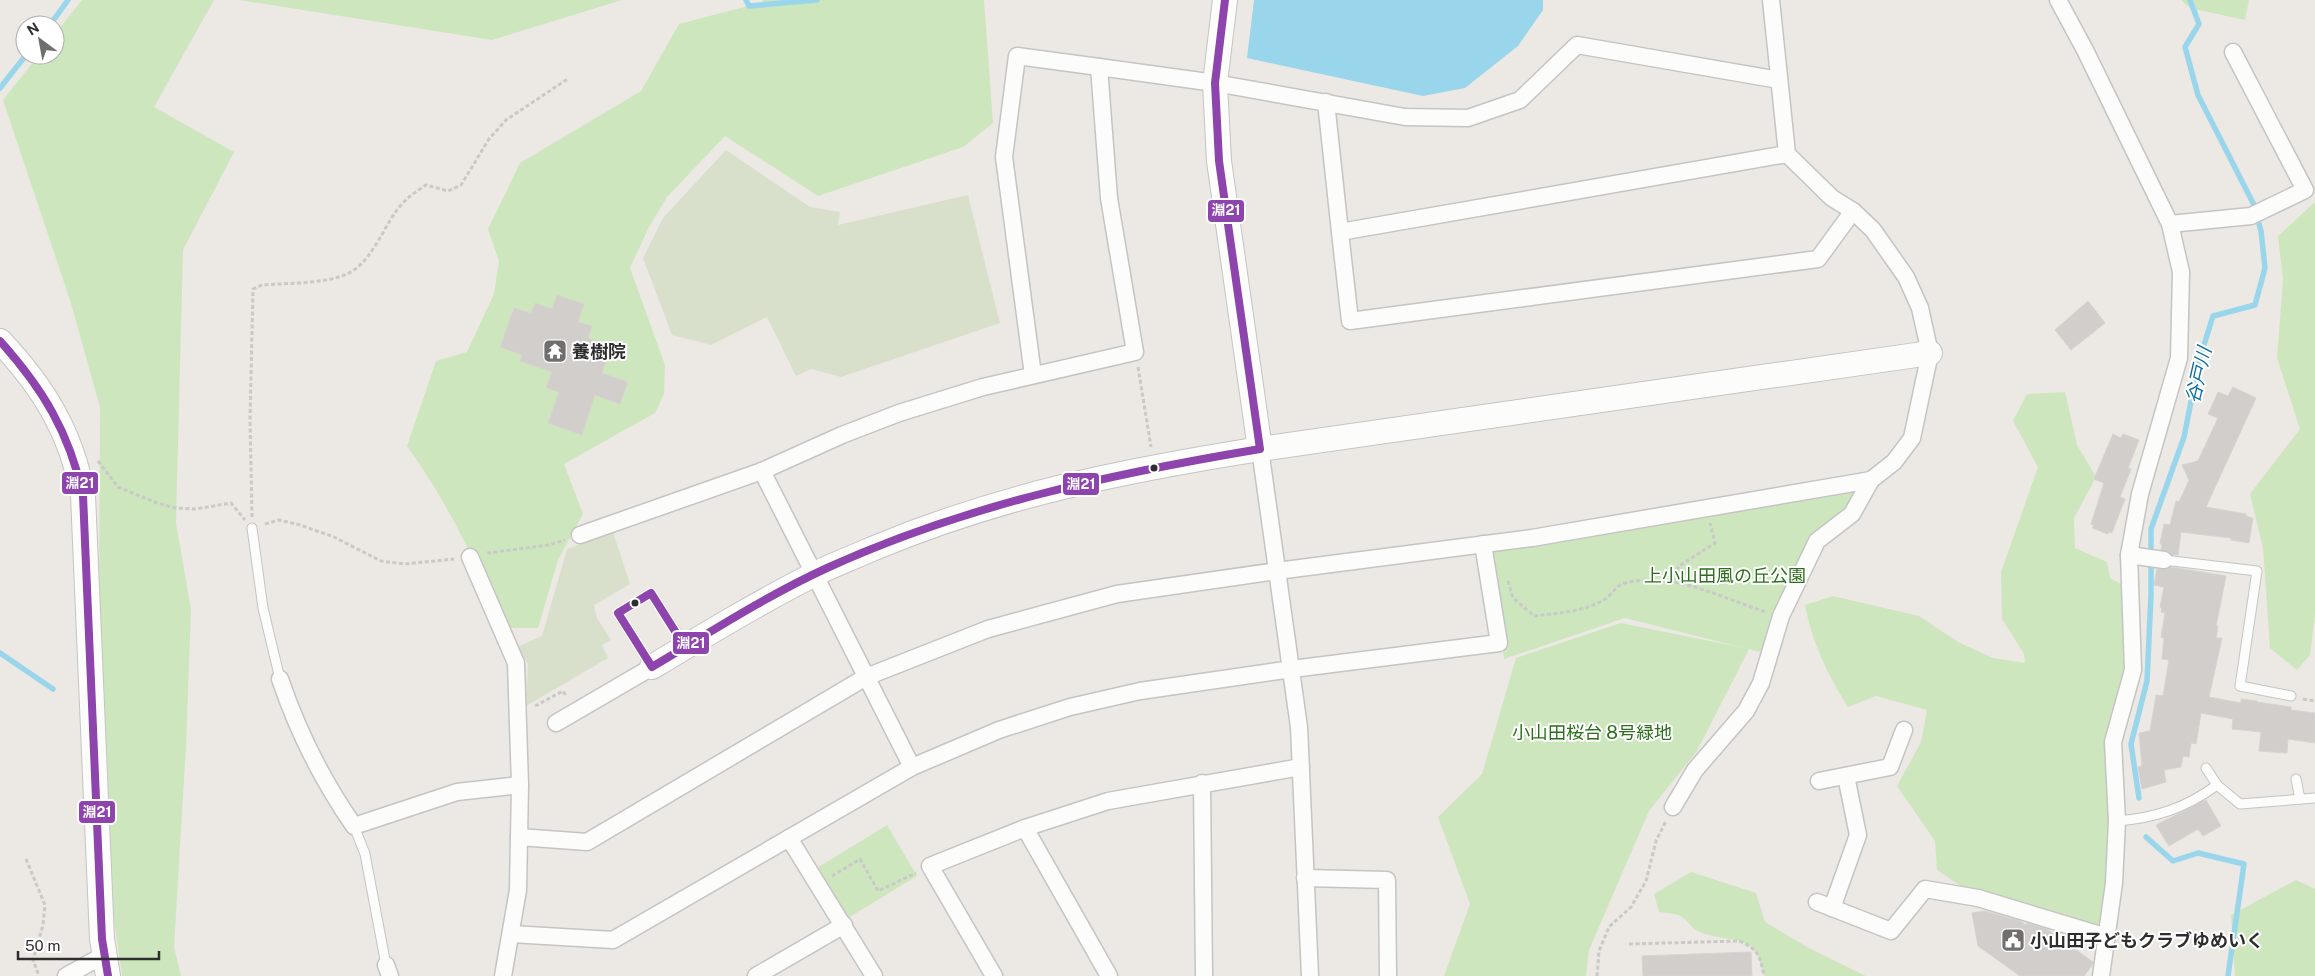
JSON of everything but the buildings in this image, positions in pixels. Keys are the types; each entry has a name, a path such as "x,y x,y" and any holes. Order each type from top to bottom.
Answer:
{"street":[{"path":"1225,0 1215,83 1219,161 1299,727 1310,976"},
{"path":"1673,807 1695,770 1746,711 1761,682 1781,616 1817,541 1852,514 1871,480 1894,462 1912,438 1930,353 1920,308 1906,277 1873,230 1853,211 1832,198 1787,154 1771,0"},
{"path":"2058,0 2086,50 2170,224 2181,272 2179,358 2140,494 2134,556 2133,670 2113,742 2117,821 2114,883 2101,976"},
{"path":"1033,375 1004,157 1016,56 1215,83 1406,118 1468,118 1520,100 1577,45 1779,80"},
{"path":"2170,224 2258,214 2305,190 2233,52"},
{"path":"580,535 762,471 842,435 899,413 983,387 1135,352 1109,198 1100,67"},
{"path":"1326,102 1350,321 1818,259 1853,211"},
{"path":"1340,232 1787,154"},
{"path":"0,341 28,370 62,427 77,466 83,495 106,966 66,976"},
{"path":"556,723 814,574 915,531 988,506 1056,487 1154,466 1930,353"},
{"path":"762,471 912,767"},
{"path":"519,837 587,842 866,677 988,629 1117,594 1532,538 1871,480"},
{"path":"511,934 613,940 912,767 999,730 1070,707 1140,692 1292,668 1499,643 1483,544"},
{"path":"2134,556 2164,560"},
{"path":"470,557 516,663 520,785 518,890 503,976"},
{"path":"280,679 309,752 337,802 354,826 457,792 520,785"},
{"path":"1819,781 1890,767 1904,730"},
{"path":"994,976 930,866 1024,828 1108,800 1301,767"},
{"path":"1846,776 1858,835 1825,905 1891,931 1924,889 1978,898 2107,938"},
{"path":"1202,783 1204,976"},
{"path":"1024,828 1109,976"},
{"path":"789,838 874,976"},
{"path":"1305,878 1387,880 1388,976"},
{"path":"756,976 844,925"}],"lane":[{"path":"252,528 263,608 280,679"},
{"path":"2164,560 2257,571 2240,686 2291,696"},
{"path":"652,667 618,613 651,593 685,647"},
{"path":"2206,768 2217,785 2240,804 2315,798"},
{"path":"2296,779 2300,799"},
{"path":"2117,821 2142,819 2175,810 2204,795 2217,785"},
{"path":"354,826 365,854 388,970"}],"path":[{"path":"252,528 250,419 253,289 262,285 330,278 348,273 362,263 397,209 411,195 426,185 448,191 461,186 489,139 506,120 570,78"},
{"path":"1135,352 1154,466"},
{"path":"96,459 118,487 176,508 196,509 230,503 252,528"},
{"path":"1671,582 1679,566 1715,543 1706,508"},
{"path":"252,528 279,520 334,538 381,560 404,564 470,557 492,551 549,545 580,535"},
{"path":"1508,580 1513,598 1534,616 1572,612 1604,599 1624,583 1661,580 1695,586 1732,602 1781,616"},
{"path":"519,714 562,691"},
{"path":"1597,976 1599,951 1609,927 1631,907 1646,881 1656,841 1673,807"},
{"path":"26,859 46,905 43,926 33,960 39,976"},
{"path":"818,884 860,859 878,891 930,866"},
{"path":"1629,944 1738,941 1754,947 1761,960 1764,976"}],"green space":[{"path":"82,0 214,0 154,107 234,152 183,250 176,523 191,610 186,746 174,947 181,976 122,976 113,912 99,588 100,407 70,300 3,100 31,65 65,65 65,21"},
{"path":"239,0 622,0 492,40"},
{"path":"762,0 984,0 993,123 963,147 818,196 725,136 667,197 648,229 630,268 665,365 664,394 655,413 564,464 583,514 558,560 538,628 506,628 449,512 407,446 436,361 467,352 494,294 499,261 488,229 520,163 641,91 679,24 763,2"},
{"path":"2181,0 2249,0 2245,20 2190,8"},
{"path":"726,150 810,207 840,212 838,225 968,195 1000,323 841,377 811,369 796,376 767,317 711,345 672,335 643,258 663,218"},
{"path":"2315,202 2315,614 2310,655 2297,670 2270,648 2263,548 2250,494 2300,429 2277,358 2283,279 2278,236"},
{"path":"2065,392 2077,445 2096,477 2074,518 2075,548 2107,562 2110,578 2130,589 2133,670 2113,742 2107,937 1978,898 1937,870 1935,841 1897,786 1921,742 1927,710 1876,696 1848,707 1822,658 1812,632 1805,605 1833,596 1919,616 1958,642 1993,658 2025,663 2024,654 2002,619 2001,572 2038,467 2013,421 2027,394"},
{"name":"小山田桜台 8号緑地","path":"1866,483 1848,511 1817,535 1767,654 1749,649 1697,751 1649,811 1589,950 1586,976 1444,976 1470,904 1438,817 1482,774 1516,658 1621,623 1744,648 1625,618 1504,659 1487,548"},
{"path":"613,532 630,584 594,605 597,618 611,640 602,645 608,658 526,706 528,664 517,647 542,636 567,549"},
{"path":"887,825 917,876 848,918 817,868"},
{"path":"1691,872 1756,893 1765,922 1809,948 1866,976 1764,976 1760,961 1749,945 1700,932 1680,916 1659,912 1654,894"},
{"path":"2296,880 2315,889 2315,976 2235,976 2231,915"}],"water":[{"path":"1254,0 1543,0 1543,10 1518,46 1465,88 1423,96 1247,58"}],"waterway":[{"path":"57,15 68,0"},
{"path":"746,0 749,6 817,0"},
{"name":"谷戸川","path":"2139,798 2131,744 2147,681 2151,595 2151,529 2184,437 2199,361 2213,316 2255,305 2265,268 2261,231 2253,203 2198,95 2185,47 2199,24 2190,0"},
{"path":"0,88 18,65"},
{"path":"0,653 53,689"},
{"name":"谷戸川","path":"2146,837 2173,861 2198,853 2244,864 2228,976"}],"transit line":[{"name":"淵21","path":"685,647 651,593 618,613 652,667 782,590 827,568 932,526 985,509 1094,481 1260,449 1219,161 1215,83 1225,0"},
{"name":"淵21","path":"0,341 29,376 52,412 70,451 83,495 102,939 108,976"}],"place":[{"name":"養樹院","path":"555,351"},
{"name":"小山田子どもクラブゆめいく","path":"2013,940"}],"park label":[{"name":"上小山田風の丘公園","path":"1725,575"}]}
